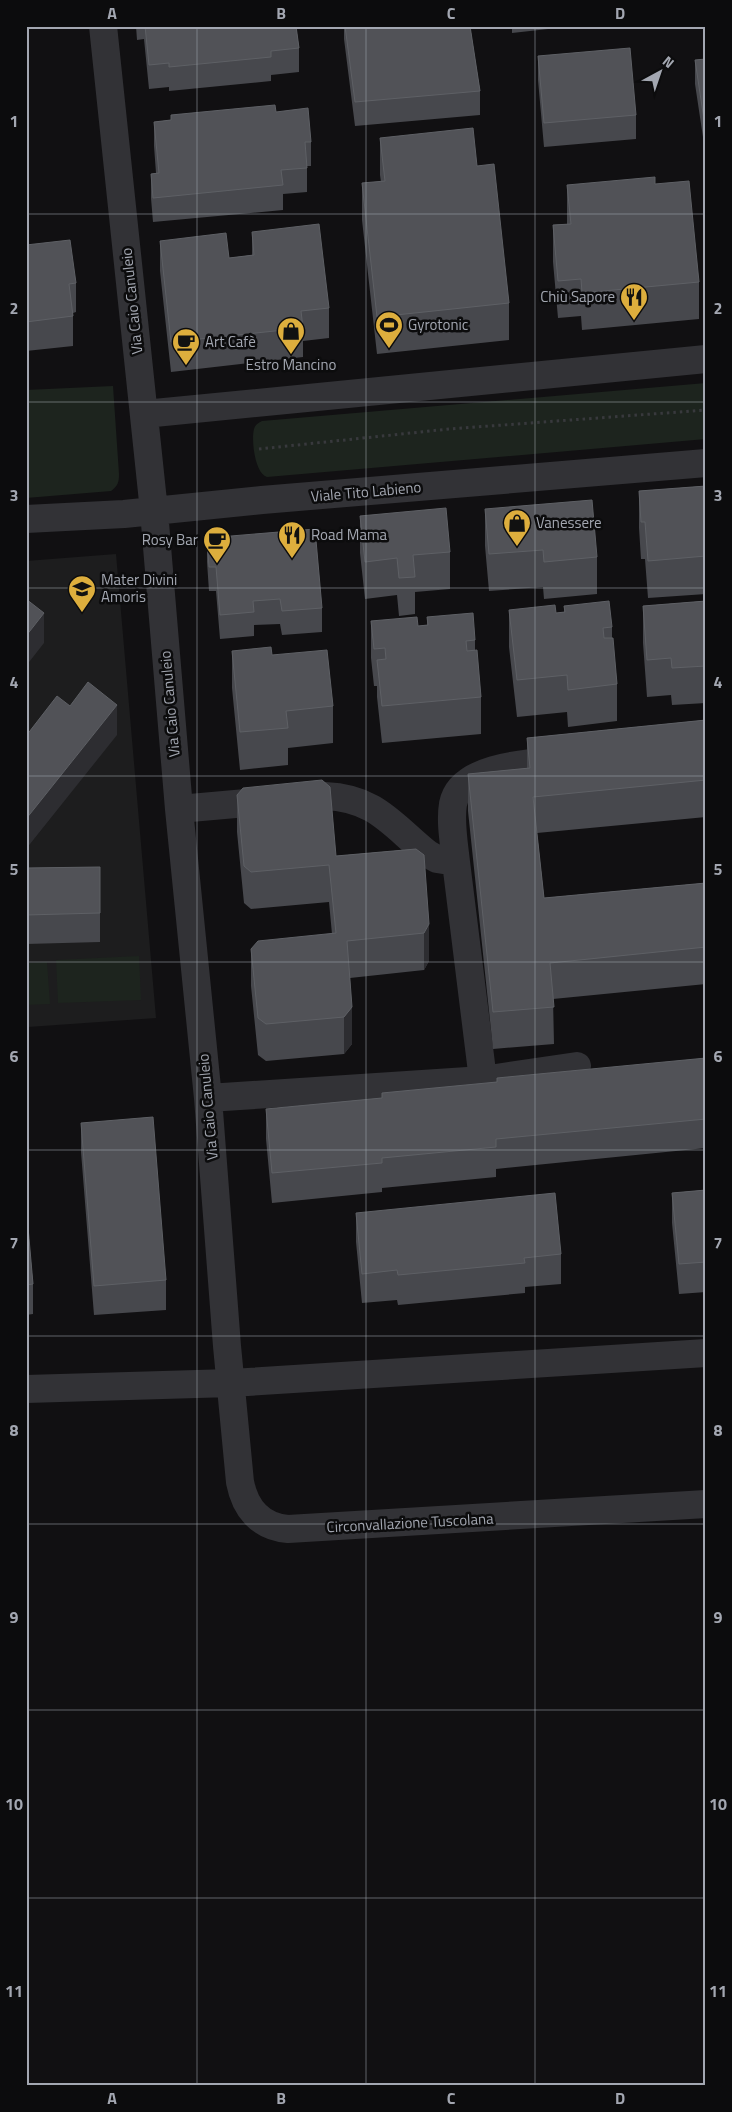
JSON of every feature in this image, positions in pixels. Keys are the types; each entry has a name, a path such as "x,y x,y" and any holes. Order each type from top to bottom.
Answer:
{"street":[{"name":"Via Caio Canuleio","path":"103,26 154,511 179,809 208,1098 231,1383"},
{"path":"144,414 706,359"},
{"name":"Viale Tito Labieno","path":"26,519 154,511 706,463"},
{"path":"483,1080 456,862 452,815 453,803 457,792 466,783 474,778 502,768 588,758"},
{"path":"179,809 326,796 347,798 376,809 428,854 437,859 456,862"},
{"path":"208,1098 483,1080 577,1066"},
{"path":"26,1389 231,1383 706,1353"},
{"name":"Circonvallazione Tuscolana","path":"231,1383 240,1482 244,1498 254,1514 262,1521 280,1528 343,1527 706,1504"}],"path":[{"path":"259,449 448,429 706,410"}],"shaded area":[{"path":"706,383 706,439 267,477 259,470 255,456 254,429 262,421"},
{"path":"113,386 119,474 115,487 111,491 26,498 26,390"},
{"path":"116,554 156,1018 28,1027 26,561"},
{"path":"139,956 141,1000 58,1003 56,960"},
{"path":"47,962 50,1004 26,1005 26,963"}],"building":[{"path":"145,26 296,26 299,48 271,51 271,57 169,67 169,63 149,65"},
{"path":"345,26 470,26 480,91 355,102"},
{"path":"630,48 636,115 544,123 538,56"},
{"path":"706,59 706,133 695,60"},
{"path":"275,105 276,112 308,108 311,142 305,142 307,168 281,170 283,185 153,198 151,174 159,173 154,122 171,120 171,115"},
{"path":"473,128 477,166 494,164 509,303 377,317 362,183 385,181 380,138"},
{"path":"655,177 655,184 689,181 699,282 582,293 581,279 558,281 553,225 571,224 567,185"},
{"path":"319,224 329,308 301,311 303,328 171,342 160,241 226,233 229,258 254,255 252,232"},
{"path":"70,240 76,283 69,284 73,316 26,322 26,245"},
{"path":"706,486 706,556 648,561 645,522 641,522 639,491"},
{"path":"592,500 597,557 544,562 543,550 489,554 485,509"},
{"path":"446,508 450,552 413,555 415,577 399,578 397,558 365,562 360,516"},
{"path":"315,529 322,608 282,611 280,599 253,601 254,612 220,615 216,567 209,567 207,538"},
{"path":"26,599 44,613 26,636"},
{"path":"609,601 612,627 603,628 604,638 613,638 617,684 568,690 567,675 517,680 509,610 555,605 556,613 565,612 564,606"},
{"path":"706,601 706,666 672,668 671,658 647,660 643,606"},
{"path":"473,613 475,640 466,641 467,651 477,650 481,697 382,706 377,660 386,659 385,648 374,649 371,621 417,617 418,626 428,625 427,617"},
{"path":"271,647 272,655 327,650 333,706 286,711 288,728 240,732 232,651"},
{"path":"88,682 117,705 26,819 26,736 57,696 70,706"},
{"path":"706,720 706,780 533,797 544,898 706,883 706,947 550,963 554,1007 493,1012 468,774 530,768 527,738"},
{"path":"322,780 330,787 336,856 416,849 424,855 429,924 424,933 347,941 352,1007 344,1017 266,1024 258,1018 251,949 258,941 336,933 329,865 251,872 244,866 237,795 243,788"},
{"path":"100,867 100,913 26,915 26,868"},
{"path":"706,1058 706,1119 496,1139 496,1147 382,1158 382,1163 272,1173 266,1109 382,1098 382,1093 497,1082 497,1078"},
{"path":"153,1117 166,1280 94,1286 81,1123"},
{"path":"706,1190 706,1262 679,1264 672,1193"},
{"path":"555,1193 561,1254 524,1258 525,1263 398,1275 397,1270 362,1274 356,1213"},
{"path":"26,1204 33,1284 26,1285"}],"place":[{"name":"Chiù Sapore","path":"634,321"},
{"name":"Gyrotonic","path":"389,349"},
{"name":"Estro Mancino","path":"291,355"},
{"name":"Art Cafè","path":"186,366"},
{"name":"Vanessere","path":"517,547"},
{"name":"Road Mama","path":"292,559"},
{"name":"Rosy Bar","path":"217,564"},
{"name":"Mater Divini Amoris","path":"82,613"}]}
